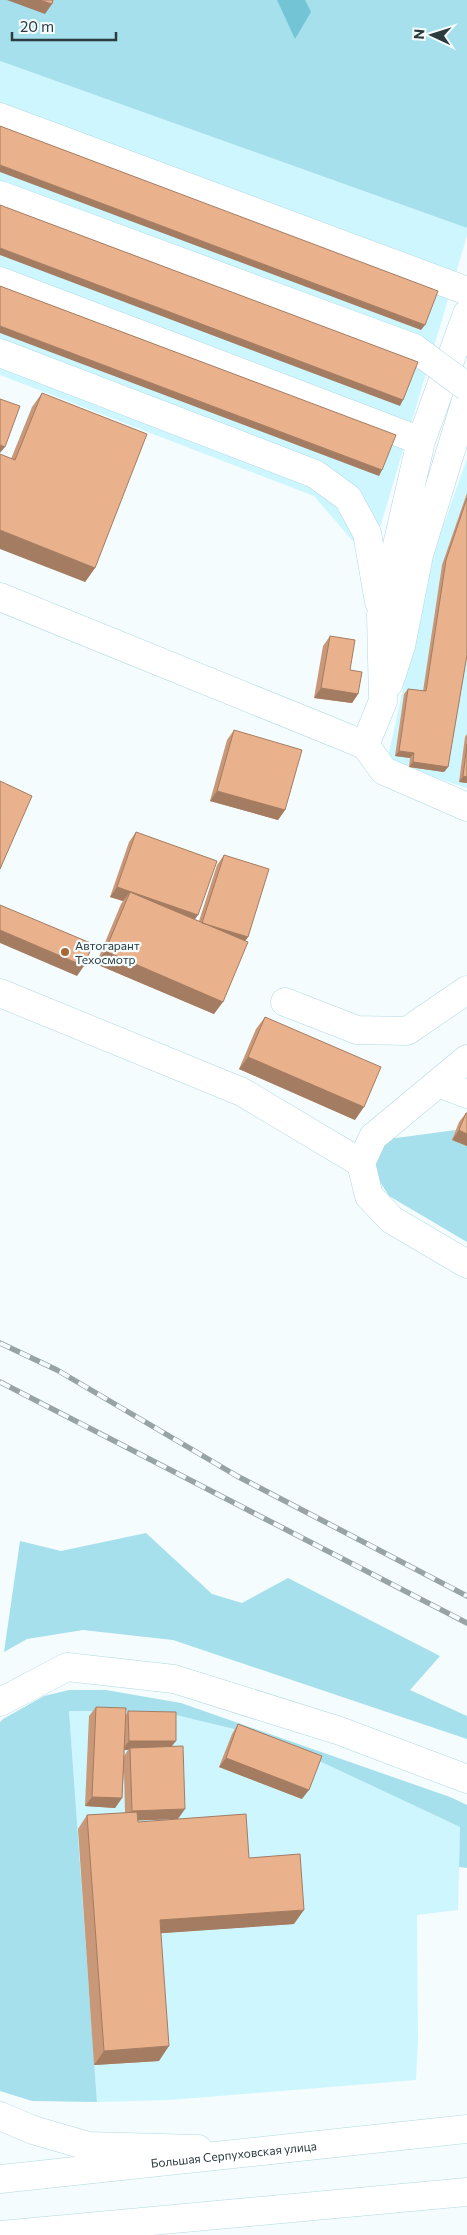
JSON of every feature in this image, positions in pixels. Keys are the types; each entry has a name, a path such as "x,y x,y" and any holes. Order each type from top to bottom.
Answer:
{"street":[{"path":"0,117 467,291"},
{"path":"0,195 414,348 467,387"},
{"path":"0,281 422,441"},
{"path":"381,615 422,441 467,314"},
{"path":"0,353 315,474 348,498 367,533 381,615 383,701"},
{"path":"366,745 401,646 419,555 467,397"},
{"path":"0,597 366,745 384,771 467,807"},
{"path":"285,1002 356,1030 407,1031 467,990"},
{"path":"0,994 242,1092 360,1164"},
{"path":"467,1059 373,1137 360,1164 369,1196 392,1220 467,1264"},
{"path":"438,1083 467,1094"},
{"path":"0,1702 67,1667 174,1679 340,1731 467,1779"},
{"path":"0,2116 33,2130 88,2146 272,2151"},
{"name":"Большая Серпуховская улица","path":"0,2179 467,2129"},
{"path":"0,2235 467,2192"}],"shaded area":[{"path":"0,0 467,0 467,228 0,61"},
{"path":"277,0 305,0 311,12 295,39"},
{"path":"0,61 467,228 467,236 370,561 314,496 0,375"},
{"path":"467,459 467,788 409,769 388,757 433,554"},
{"path":"456,1130 452,1140 467,1146 467,1242 389,1196 371,1168 381,1140"},
{"path":"146,1533 212,1594 242,1603 288,1578 440,1656 410,1690 467,1716 467,1739 173,1640 83,1630 27,1639 4,1652 20,1541 61,1551"},
{"path":"69,1690 106,1690 181,1703 450,1797 467,1805 467,1868 459,1867 460,1827 268,1737 159,1711 69,1711 97,2102 32,2101 0,2091 0,1722 44,1696"},
{"path":"69,1711 159,1711 268,1737 460,1827 458,1910 417,1915 418,2041 416,2080 170,2100 97,2102"}],"building":[{"path":"40,0 53,0 52,4"},
{"path":"0,126 438,291 425,325 0,165"},
{"path":"0,205 418,362 403,400 0,248"},
{"path":"0,286 396,435 382,470 0,326"},
{"path":"42,393 147,434 95,568 0,530 0,454 15,460"},
{"path":"0,399 20,406 5,447 0,445"},
{"path":"467,498 467,655 448,767 413,762 414,753 399,751 408,689 426,691 446,560"},
{"path":"330,636 355,640 350,670 362,672 358,694 321,688"},
{"path":"234,730 302,750 285,810 217,791"},
{"path":"467,744 467,777 463,776"},
{"path":"0,781 32,796 0,869"},
{"path":"136,832 217,861 198,915 117,887"},
{"path":"224,855 269,869 248,937 202,923"},
{"path":"130,892 248,942 223,1002 105,951"},
{"path":"0,905 93,944 84,966 0,930"},
{"path":"265,1017 381,1067 364,1107 248,1057"},
{"path":"467,1113 467,1134 459,1130"},
{"path":"96,1707 126,1708 122,1798 92,1797"},
{"path":"128,1711 176,1712 176,1741 129,1741"},
{"path":"238,1724 322,1756 309,1790 226,1758"},
{"path":"183,1746 185,1809 132,1811 130,1748"},
{"path":"137,1812 138,1822 246,1814 249,1858 300,1854 304,1910 160,1920 169,2046 104,2051 87,1815"}],"railway":[{"path":"0,1343 57,1370 237,1476 467,1596"},
{"path":"0,1382 467,1623"}],"place":[{"name":"Автогарант Техосмотр","path":"65,952"}]}
